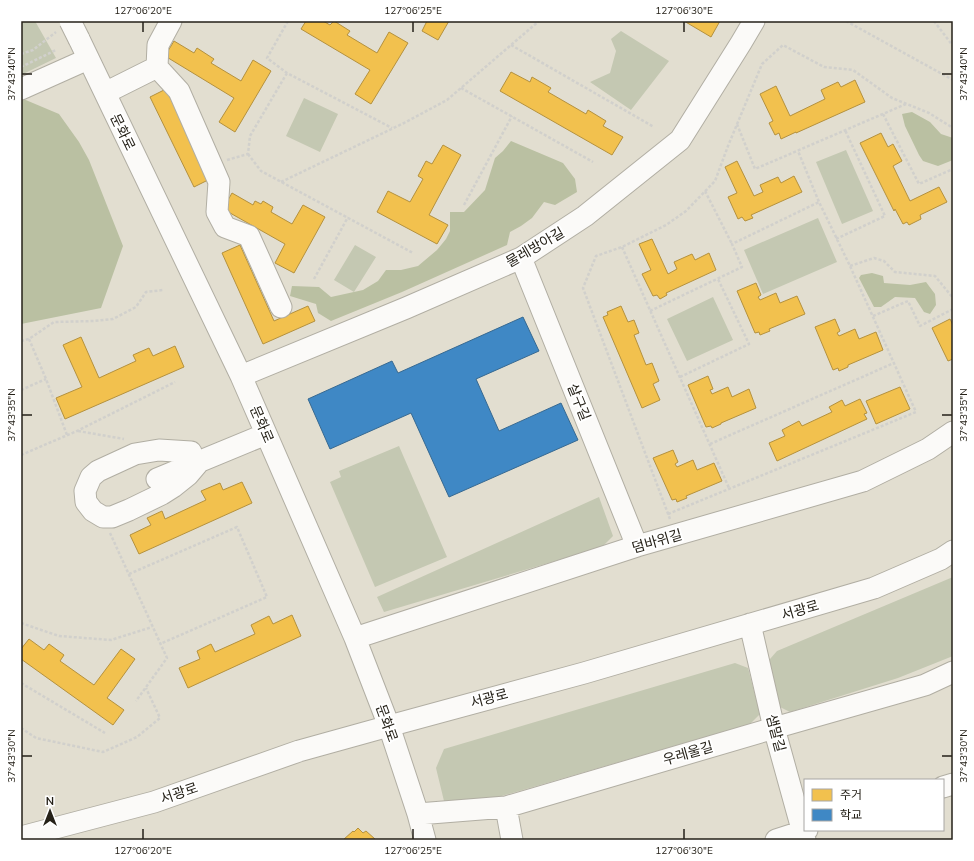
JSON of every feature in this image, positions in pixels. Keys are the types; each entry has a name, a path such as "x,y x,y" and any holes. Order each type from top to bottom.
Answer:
{"street":[{"path":"171,21 158,45 157,68 179,91 219,182 217,212 226,226 249,236 281,308"},
{"name":"물레방아길","path":"241,376 399,311 521,258 585,216 680,140 754,21"},
{"name":"문화로","path":"69,30 88,59 105,93 241,376 355,638 389,726 425,840"},
{"path":"21,89 88,59"},
{"path":"105,93 157,68"},
{"name":"살구길","path":"521,258 637,546"},
{"path":"195,457 188,475 162,494 129,510 112,517 103,517 93,511 86,502 84,491 91,477 98,471 135,454 154,467 195,457 263,428"},
{"name":"덤바위길","path":"355,638 637,546 863,481 928,449 953,432"},
{"path":"154,467 159,450 195,457"},
{"name":"서광로","path":"21,837 154,802 299,751 584,673 874,588 941,560 953,551"},
{"name":"샘말길","path":"750,624 774,728 804,831"},
{"name":"우레울길","path":"418,814 506,807 925,685 953,672"},
{"path":"506,807 512,840"},
{"path":"776,840 805,834"}],"path":[{"path":"288,21 267,58 287,73 393,128"},
{"path":"281,182 447,100 538,21"},
{"path":"846,21 953,80"},
{"path":"934,21 953,46"},
{"path":"21,54 32,50 69,30"},
{"path":"511,45 654,127"},
{"path":"676,535 583,288 596,256 622,247 666,225 686,211 715,181 762,64 782,45 824,68 853,70 892,98 929,113 953,128"},
{"path":"21,67 56,50"},
{"path":"287,73 250,136 248,154 260,171 413,252"},
{"path":"461,88 593,162"},
{"path":"737,124 755,169 907,104"},
{"path":"883,114 919,184 953,169"},
{"path":"464,205 512,116"},
{"path":"836,239 885,216 845,130"},
{"path":"668,514 916,412 850,266 819,202 798,151"},
{"path":"211,165 248,154"},
{"path":"650,311 742,268 732,244 705,191"},
{"path":"732,244 819,202"},
{"path":"314,279 348,217"},
{"path":"622,247 730,488"},
{"path":"850,266 874,258 884,261 895,272 935,276 953,298"},
{"path":"680,377 749,344 718,279"},
{"path":"21,341 29,339 54,322 113,319 136,307 146,292 162,290"},
{"path":"873,316 908,301 920,326 953,309"},
{"path":"29,339 67,435"},
{"path":"710,444 894,363"},
{"path":"21,390 46,379"},
{"path":"21,455 77,431 175,382"},
{"path":"77,431 129,440 154,467"},
{"path":"103,517 167,658 136,701"},
{"path":"129,574 237,527 267,597 160,644"},
{"path":"21,623 59,636 111,640 152,627"},
{"path":"21,683 105,733"},
{"path":"21,728 36,738 103,752 137,737 160,718 146,687"}],"green space":[{"path":"21,21 35,21 56,58 21,75"},
{"path":"621,31 669,61 631,110 590,82 610,73 616,51 611,39"},
{"path":"21,98 59,114 79,142 89,160 123,246 101,308 21,324"},
{"path":"304,98 338,114 320,152 286,136"},
{"path":"912,112 930,122 941,134 953,138 953,160 938,166 923,161 905,126 902,114"},
{"path":"511,141 563,163 575,179 577,192 555,205 544,202 532,218 510,232 507,245 402,292 331,321 318,313 316,304 290,296 292,286 319,287 331,297 363,290 378,281 386,270 401,270 418,266 437,250 446,239 450,231 450,212 464,212 485,190 495,158"},
{"path":"846,150 873,211 842,224 816,162"},
{"path":"818,218 837,262 763,294 744,250"},
{"path":"355,245 376,257 354,292 334,280"},
{"path":"872,273 883,276 884,283 910,285 926,282 935,294 936,305 930,314 924,312 915,298 895,297 881,307 874,307 859,278 861,275"},
{"path":"713,297 733,340 687,361 667,319"},
{"path":"399,446 447,557 375,587 330,482 341,477 339,471"},
{"path":"599,497 613,536 602,547 384,612 377,597"},
{"path":"953,577 953,656 898,678 790,712 778,706 767,666 770,659 777,651"},
{"path":"735,663 748,668 760,714 750,724 481,802 444,801 436,768 444,749"}],"building: 주거":[{"path":"306,21 323,21 330,25 334,21 350,31 347,35 377,53 389,32 408,43 371,104 355,94 370,70 301,29"},
{"path":"427,21 449,21 438,40 422,31"},
{"path":"684,21 720,21 711,37"},
{"path":"174,41 194,53 197,48 214,59 211,63 241,81 253,60 271,71 235,132 219,122 234,98 165,56"},
{"path":"511,72 530,82 532,77 551,88 548,92 586,114 588,110 606,121 603,126 623,137 612,155 500,91"},
{"path":"855,80 865,102 781,139 779,133 775,135 769,123 773,121 760,94 776,86 790,116 825,99 821,90 838,82 841,87"},
{"path":"166,89 210,179 194,187 150,97"},
{"path":"881,133 888,147 893,144 902,161 893,166 910,201 939,187 947,202 920,215 921,219 909,225 907,222 903,224 895,209 894,211 860,143"},
{"path":"443,145 461,155 429,215 448,225 437,244 377,212 388,191 410,202 423,179 418,176 426,161 432,164"},
{"path":"737,161 754,196 763,192 760,185 778,177 781,183 794,176 802,192 751,215 753,218 745,221 742,217 738,219 728,197 737,193 725,167"},
{"path":"232,193 253,205 255,201 261,204 263,201 273,207 271,212 292,224 303,205 325,217 294,273 275,263 285,244 223,209"},
{"path":"652,239 668,274 677,269 674,262 692,254 695,260 709,253 716,270 666,293 667,295 660,299 657,295 653,296 642,274 651,270 639,244"},
{"path":"240,245 274,321 308,306 315,321 263,344 222,253"},
{"path":"756,283 761,295 758,297 760,300 776,293 780,303 797,296 805,314 769,329 770,331 760,335 759,332 755,333 737,291"},
{"path":"621,306 628,322 634,320 639,333 634,335 646,365 652,363 659,381 653,384 660,400 642,408 603,317 608,315 607,312"},
{"path":"835,319 840,331 837,333 839,336 855,329 859,339 876,332 883,350 848,365 848,367 839,371 838,368 833,370 815,327"},
{"path":"950,319 953,325 953,359 948,361 932,328"},
{"path":"81,337 99,378 136,361 133,355 149,348 153,356 175,346 184,367 65,419 56,398 82,387 63,345"},
{"path":"708,376 713,389 710,390 712,394 728,387 732,397 749,389 756,408 712,428 711,426 706,427 688,385"},
{"path":"900,387 910,409 876,424 866,401"},
{"path":"860,399 867,413 864,414 867,419 777,461 769,443 785,436 782,430 799,421 802,426 832,412 829,407 842,400 845,406"},
{"path":"673,450 678,462 675,464 677,467 693,460 697,470 714,463 722,481 686,496 687,498 677,502 676,499 672,500 653,458"},
{"path":"242,482 252,503 139,554 130,535 151,525 147,518 162,511 165,519 206,500 201,491 220,483 223,490"},
{"path":"292,615 301,636 188,688 179,668 200,659 197,651 211,644 215,652 255,634 251,625 269,616 273,624"},
{"path":"29,639 44,650 49,644 64,655 60,661 94,685 121,649 135,659 107,698 124,710 113,725 21,659 21,649"},
{"path":"358,828 363,833 366,831 375,839 343,840"}],"building: 학교":[{"path":"523,317 539,351 476,379 499,431 561,403 578,440 449,497 411,413 330,449 308,399 392,361 398,373"}]}
